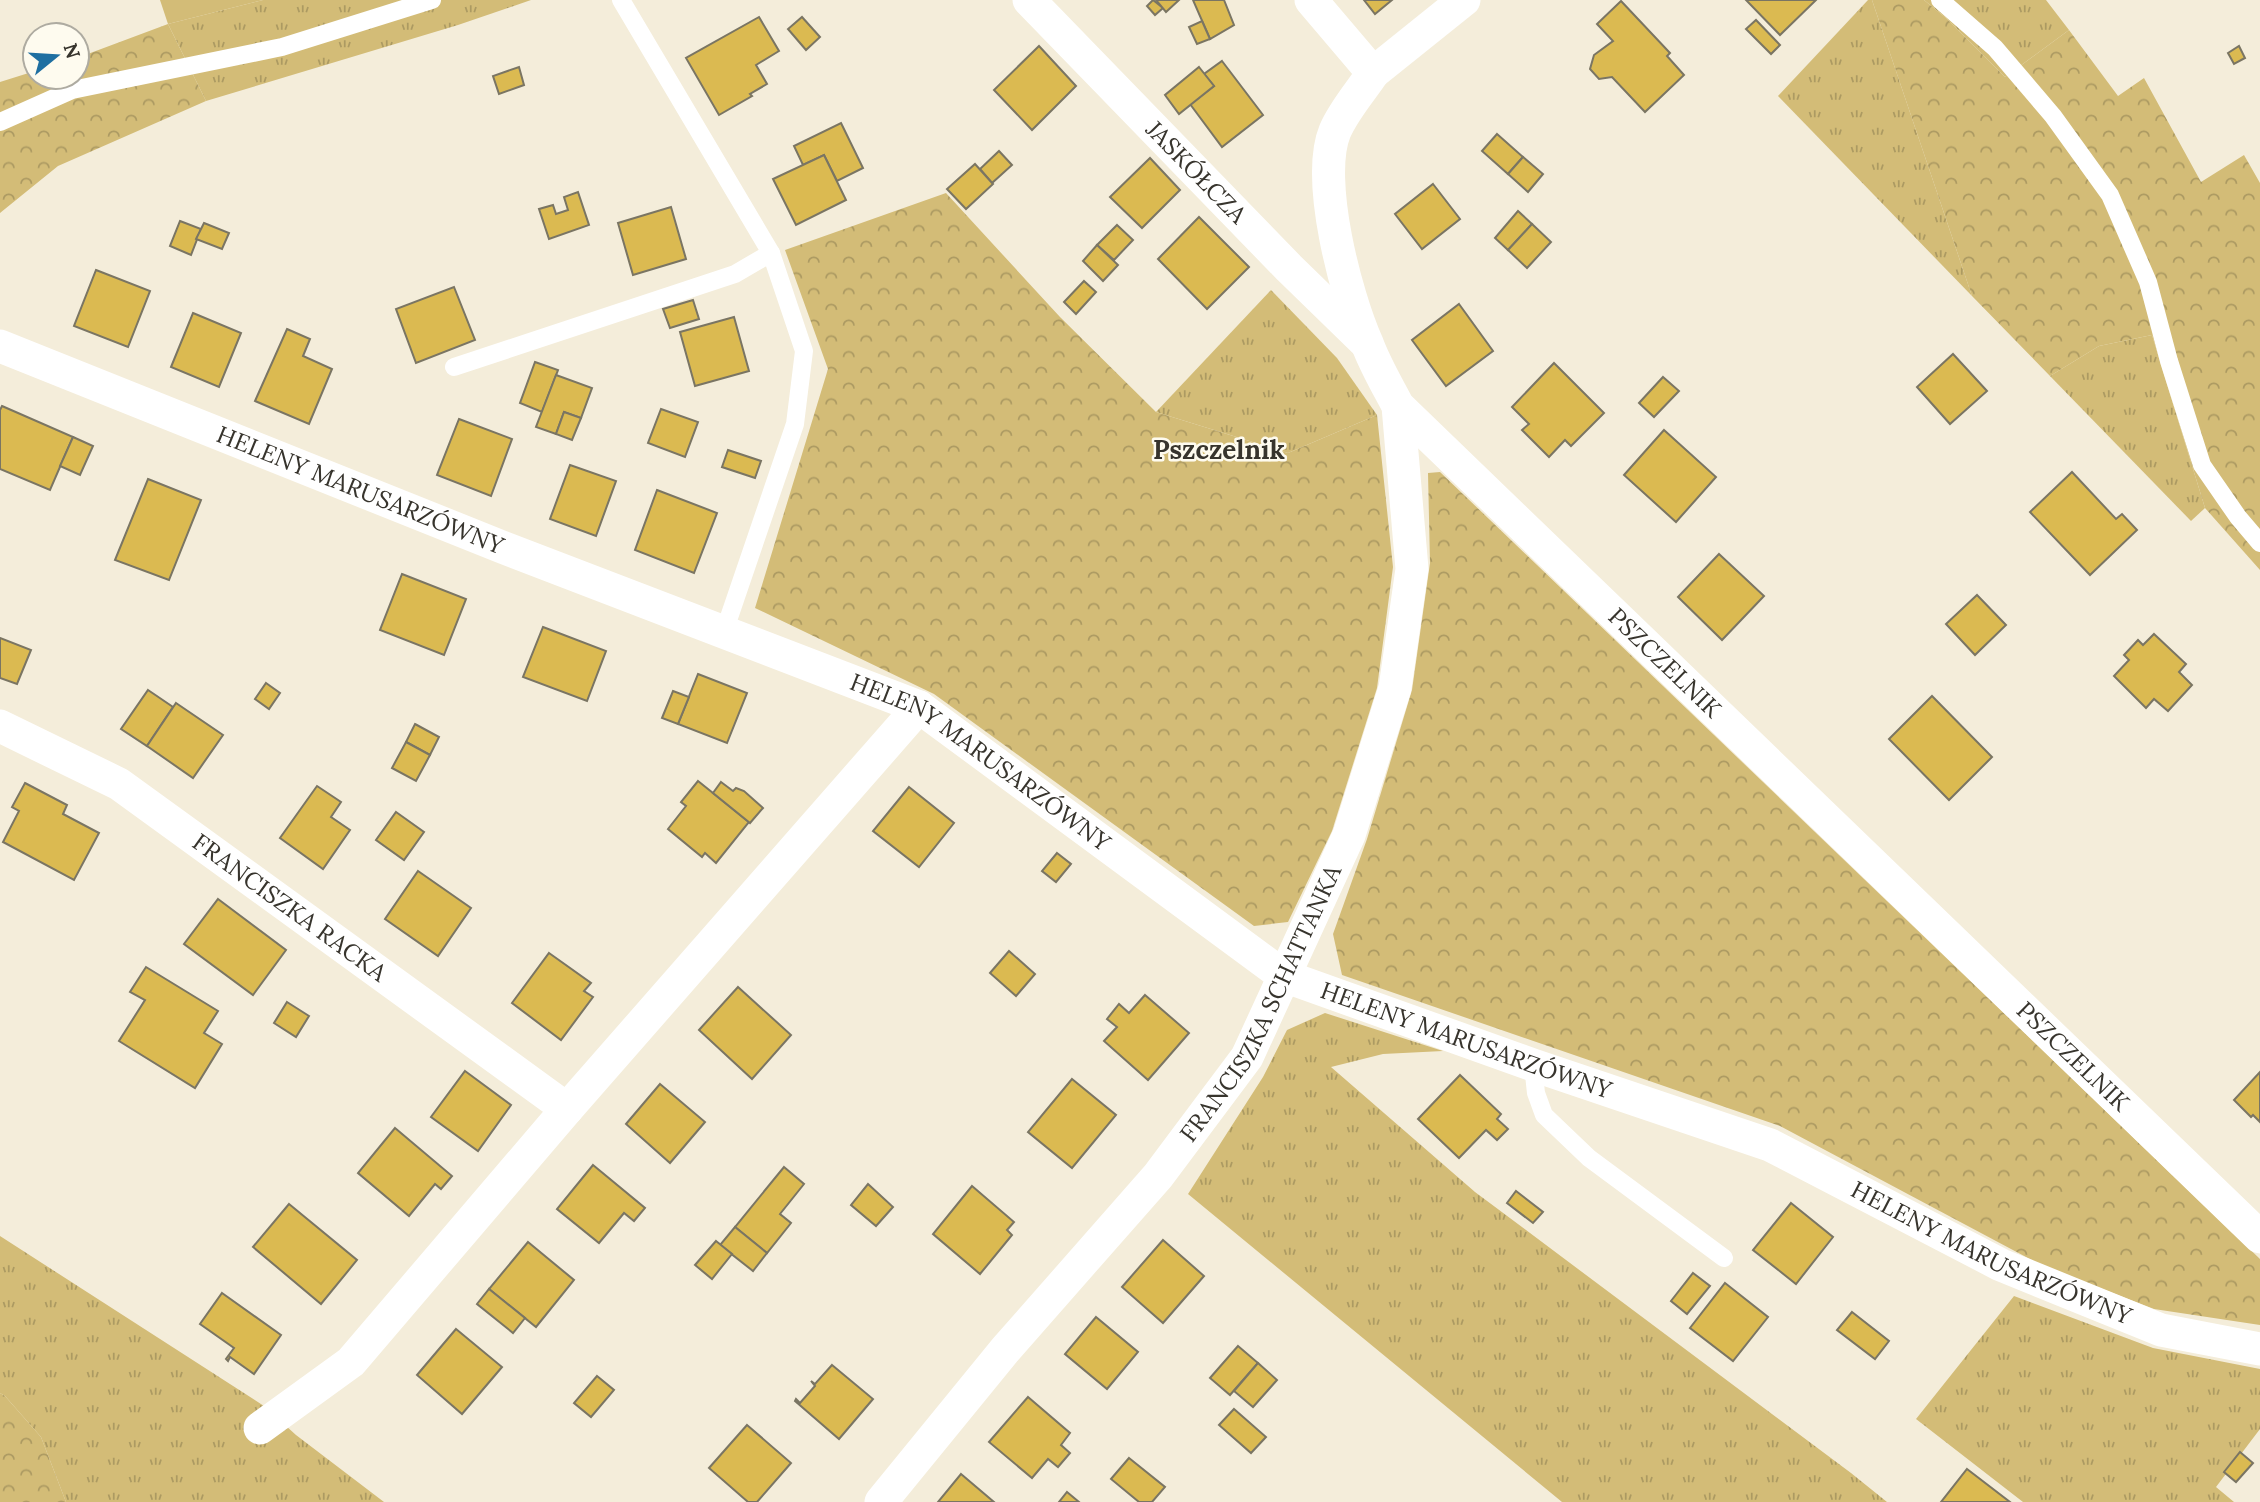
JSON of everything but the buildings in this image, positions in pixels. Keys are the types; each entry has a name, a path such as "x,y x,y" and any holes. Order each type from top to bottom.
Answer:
{"street":[{"name":"JASKÓŁCZA","path":"1029,0 1289,268 1366,342"},
{"path":"1311,0 1374,73"},
{"name":"PSZCZELNIK","path":"1464,0 1374,73 1335,131 1327,169 1329,204 1347,282 1366,342 1398,405 2260,1237"},
{"name":"HELENY MARUSARZÓWNY","path":"0,346 502,547 919,707 1284,976 1533,1065 1770,1145 2001,1265 2161,1330 2260,1349"},
{"name":"FRANCISZKA SCHATTANKA","path":"881,1502 1005,1350 1158,1176 1247,1057 1349,835 1395,688 1412,569 1398,405"},
{"path":"260,1427 351,1362 567,1109 919,707"},
{"name":"FRANCISZKA RACKA","path":"0,726 119,784 567,1109"}],"lane":[{"path":"0,122 72,90 282,47 432,0"},
{"path":"621,0 771,253 804,351 795,424 724,632"},
{"path":"1940,0 1995,48 2053,116 2110,195 2148,282 2202,466 2260,543"},
{"path":"454,368 735,274 771,253"},
{"path":"1533,1065 1536,1093 1544,1115 1589,1158 1724,1258"}],"green space":[{"path":"160,0 263,0 168,24"},
{"path":"263,0 531,0 458,25 206,101 168,24"},
{"path":"1868,0 1872,0 1972,296 1778,96"},
{"path":"1872,0 1924,0 1946,18 2005,77 2069,30 2118,96 2144,78 2201,182 2244,155 2260,183 2260,570 2205,508 2152,335 2099,346 2050,376 1972,296"},
{"path":"1924,0 2046,0 2069,30 2005,77 1946,18"},
{"path":"168,24 206,101 58,166 0,213 0,82 21,75 21,91 91,91 91,53"},
{"path":"946,193 1060,317 1156,412 1288,453 1377,415 1393,567 1377,688 1332,831 1288,922 1254,926 934,694 755,608 828,369 785,250"},
{"path":"1271,290 1337,358 1377,415 1288,453 1156,412"},
{"path":"2152,335 2205,508 2191,521 2050,376 2099,346"},
{"path":"1440,472 2260,1259 2260,1325 2154,1309 2043,1266 1780,1126 1342,975 1333,934 1367,839 1412,690 1430,563 1428,473"},
{"path":"1325,1013 1443,1051 1383,1054 1331,1067 1475,1192 1887,1502 1562,1502 1188,1194 1263,1077 1287,1030"},
{"path":"0,1236 264,1406 296,1435 384,1502 66,1502 41,1437 0,1393"},
{"path":"2014,1296 2153,1348 2260,1369 2260,1429 2216,1487 2234,1502 2023,1502 1916,1419"},
{"path":"0,1393 41,1437 66,1502 0,1502"}],"district":[{"name":"Pszczelnik","path":"1219,450"}]}
